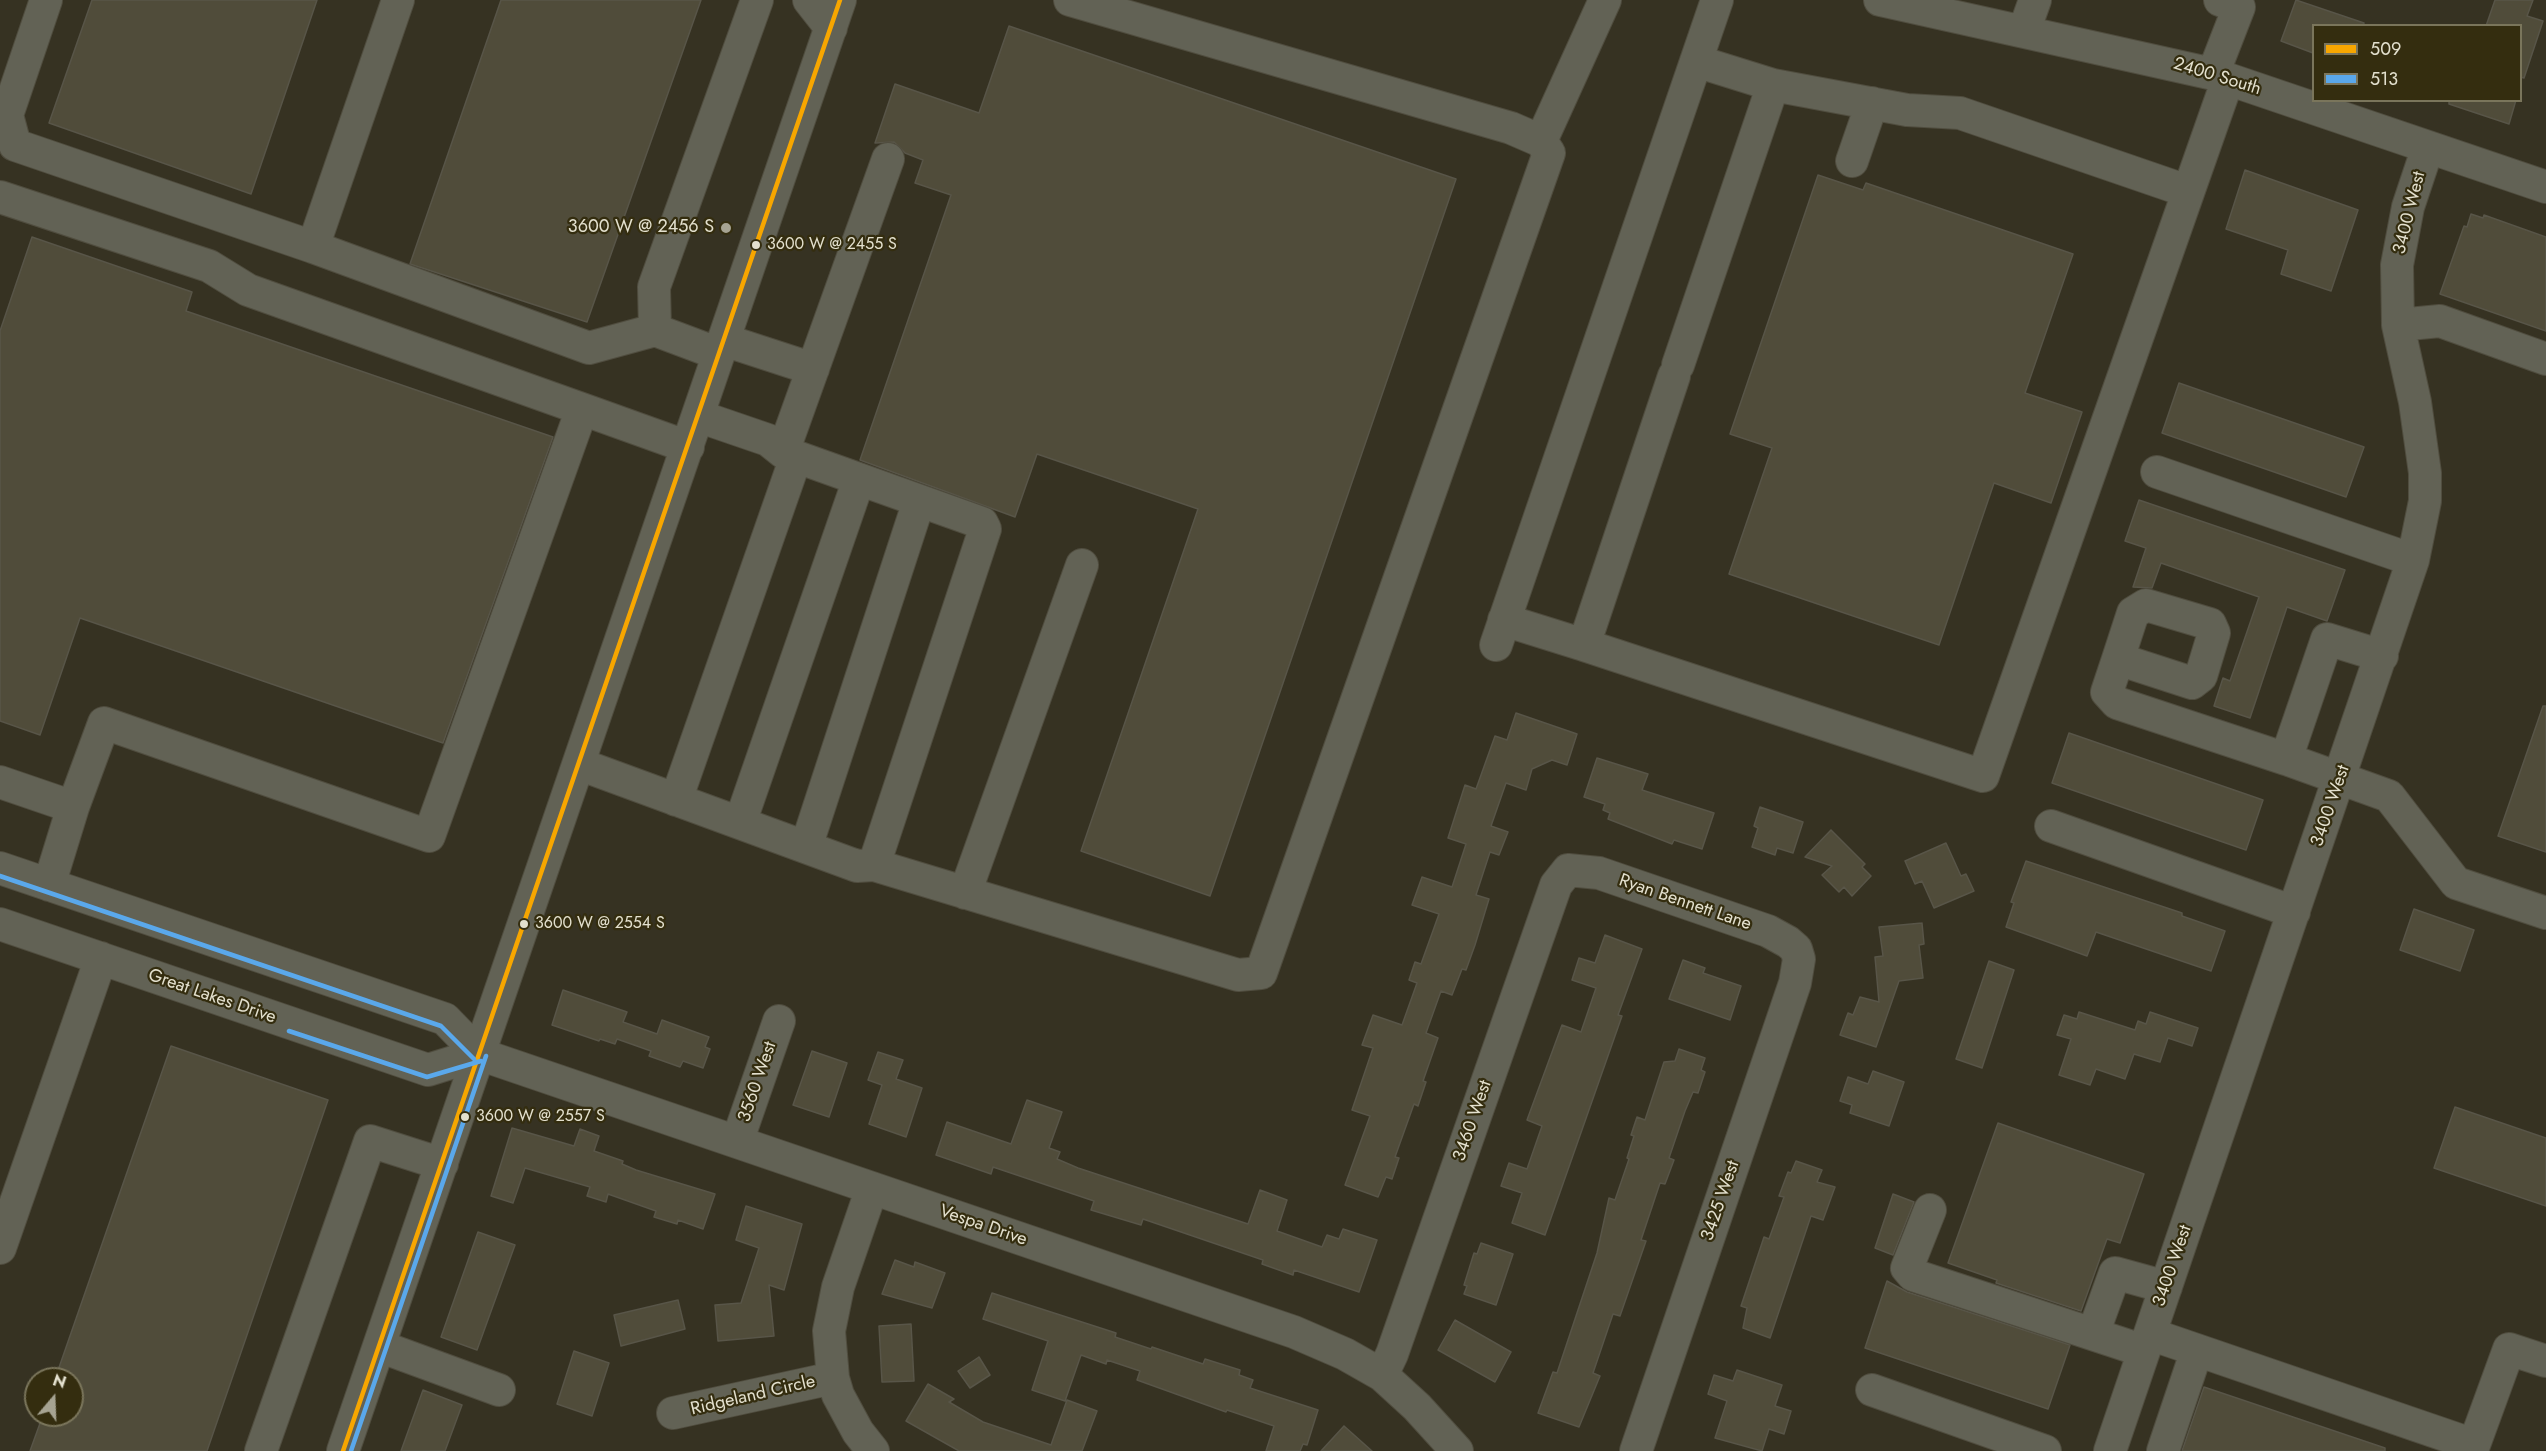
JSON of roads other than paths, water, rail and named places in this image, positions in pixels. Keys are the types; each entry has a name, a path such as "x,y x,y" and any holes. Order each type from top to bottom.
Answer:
{"street":[{"path":"46,0 7,116 15,145 313,247 589,348 655,330 813,369"},
{"path":"313,247 398,0"},
{"path":"655,330 654,287 757,0"},
{"path":"344,1451 836,14 809,0"},
{"path":"579,764 857,866 874,865 1238,975 1261,973 1549,153 1542,141 1511,128 1070,0"},
{"path":"1542,141 1605,0"},
{"path":"1717,0 1500,632 1584,645 1983,776 2187,191 2240,7 2220,0"},
{"name":"2400 South","path":"1880,0 1919,4 2221,77 2546,187"},
{"path":"2024,31 2035,0"},
{"path":"1696,62 1773,85 1907,110 1960,113 2187,191"},
{"path":"1584,645 1773,85"},
{"path":"1852,161 1872,103"},
{"name":"3400 West","path":"2110,1451 2413,560 2425,501 2425,473 2415,402 2398,325 2397,266 2401,237 2428,147"},
{"path":"676,800 789,455 813,369 888,159"},
{"path":"0,197 209,266 248,290 687,447"},
{"path":"2398,325 2440,321 2546,359"},
{"path":"49,885 73,807 104,723 429,836 582,409"},
{"path":"698,416 768,440 789,455 982,523 985,529 874,865"},
{"path":"2157,472 2413,560"},
{"path":"740,823 859,479"},
{"path":"806,847 919,501"},
{"path":"965,893 1082,565"},
{"path":"2286,759 2326,639 2382,656"},
{"path":"2118,659 2107,693 2117,703 2389,796 2456,883 2546,913"},
{"path":"0,782 73,807"},
{"path":"2051,826 2294,912"},
{"path":"0,868 445,1019 479,1054"},
{"name":"Ryan Bennett Lane","path":"1568,870 1599,873 1768,931 1796,949"},
{"name":"3460 West","path":"1382,1375 1392,1354 1551,896 1561,877 1568,870"},
{"name":"Great Lakes Drive","path":"0,924 428,1070 479,1054"},
{"name":"3425 West","path":"1636,1451 1795,983 1799,959 1796,949"},
{"path":"0,1248 101,958"},
{"name":"3560 West","path":"736,1142 779,1021"},
{"name":"Vespa Drive","path":"479,1054 1294,1332 1345,1354 1382,1375 1457,1451"},
{"path":"261,1451 370,1141 442,1164"},
{"path":"872,1188 833,1306 829,1331 833,1378 846,1413 873,1451"},
{"path":"1930,1210 1907,1268 1913,1275 2093,1334 2197,1350 2482,1448 2509,1349 2546,1361"},
{"path":"2093,1334 2115,1273 2166,1287"},
{"path":"379,1346 499,1390"},
{"path":"2163,1451 2197,1350"},
{"name":"Ridgeland Circle","path":"673,1413 833,1378"},
{"path":"1872,1390 2045,1451"}],"place":[{"name":"3600 W @ 2456 S","path":"726,228"},
{"name":"3600 W @ 2455 S","path":"756,245"},
{"name":"3600 W @ 2554 S","path":"524,924"},
{"name":"3600 W @ 2557 S","path":"465,1117"}]}
